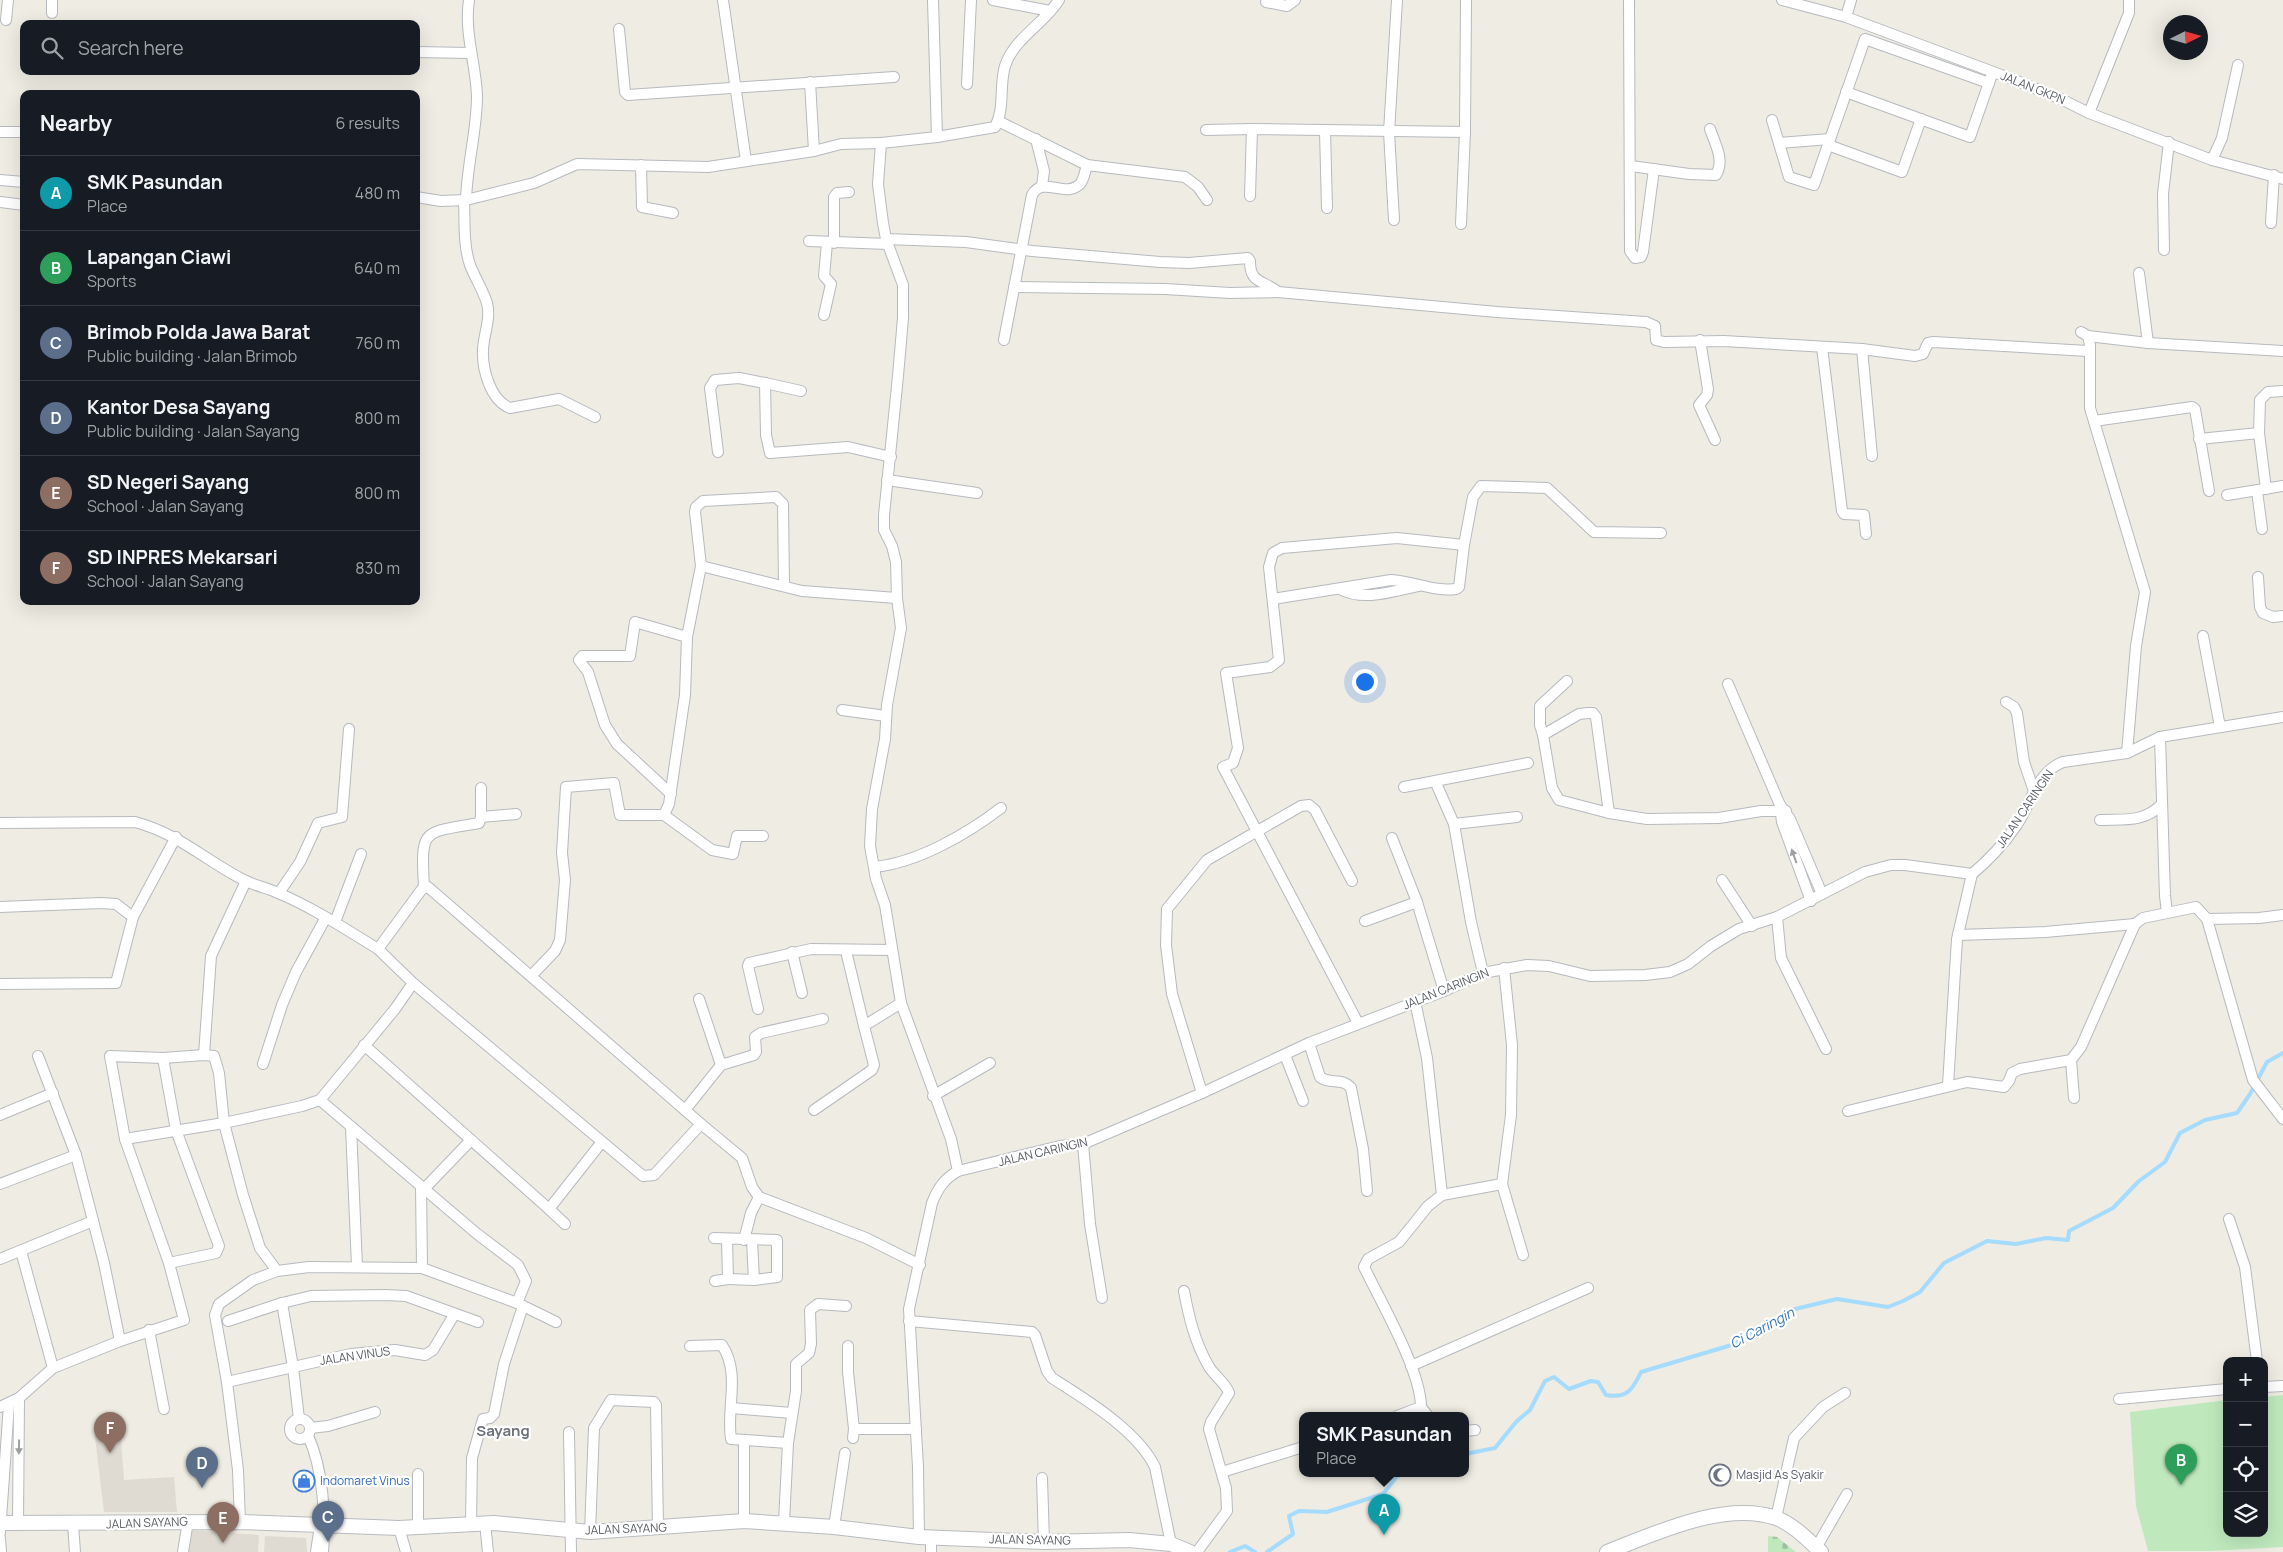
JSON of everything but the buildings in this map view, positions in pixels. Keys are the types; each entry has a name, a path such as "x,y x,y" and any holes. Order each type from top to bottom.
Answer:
{"main road":[{"path":"1607,1552 1662,1531 1731,1513 1776,1518 1796,1530 1819,1550"},
{"name":"JALAN SAYANG","path":"0,1527 18,1524 188,1521 323,1522 399,1528 478,1523 590,1532 658,1529 744,1521 784,1522 925,1537 1044,1542 1106,1540 1171,1544 1190,1552"}],"street":[{"path":"6,20 8,0"},
{"path":"52,0 52,13"},
{"path":"469,0 470,53 476,72 477,99 465,200 464,240 468,256 487,304 488,324 483,350 488,385 506,406 510,408 559,399 595,417"},
{"path":"723,0 746,161"},
{"path":"933,0 937,137"},
{"path":"967,84 971,0"},
{"path":"993,0 1050,11"},
{"path":"420,197 465,200 534,182 577,164 708,167 814,151 840,144 881,143 987,130 995,127 998,121 1005,66 1018,43 1050,11 1058,0"},
{"path":"1266,2 1287,6 1295,0"},
{"path":"1394,220 1389,132 1397,0"},
{"path":"1460,224 1465,132 1466,0"},
{"path":"1629,0 1630,251 1635,258 1641,257 1643,252 1654,169"},
{"name":"JALAN GKPN","path":"1784,0 1846,17 2061,98 2089,113 2212,160 2278,177"},
{"path":"1846,17 1851,0"},
{"path":"2089,113 2129,13 2130,0"},
{"path":"619,30 625,92 628,95 894,77"},
{"path":"1772,120 1789,177 1814,185 1865,39 1989,84"},
{"path":"420,52 470,53"},
{"path":"2212,160 2222,138 2238,65"},
{"path":"1846,92 1970,137 1993,72"},
{"path":"810,82 814,151"},
{"path":"1779,143 1829,142 1902,172 1921,119"},
{"path":"998,121 1088,165 1185,177 1198,187 1207,200"},
{"path":"1250,196 1252,129"},
{"path":"1631,166 1716,175 1720,168 1720,158 1710,129"},
{"path":"1206,130 1465,132"},
{"path":"1325,131 1327,208"},
{"path":"0,132 20,132"},
{"path":"1036,139 1044,171 1042,186"},
{"path":"2164,250 2163,194 2169,142"},
{"path":"881,143 878,184 887,242 903,285 903,318 884,530 896,562 897,598 901,628 886,716 885,739 872,809 870,846 885,905 901,1003 950,1139 958,1171"},
{"path":"641,165 642,207 673,213"},
{"path":"1004,340 1020,249 1032,195 1035,189 1042,186 1068,190 1076,187 1081,183 1088,165"},
{"path":"2271,222 2278,177"},
{"path":"0,180 20,182"},
{"path":"824,315 831,286 824,276 830,243 834,197 837,193 849,192"},
{"path":"0,202 20,204"},
{"path":"809,241 830,243 931,239 1020,249 1189,263 1248,258 1250,260 1250,272 1254,278 1278,292"},
{"path":"2139,273 2148,344"},
{"path":"1014,287 1165,289 1230,293 1278,292 1497,312 1646,322 1655,326 1658,341 1700,340 1823,350 1921,355 1928,343 1934,342 2088,351"},
{"path":"2127,752 2136,646 2146,592 2090,408 2088,351 2084,334 2148,344 2283,351"},
{"path":"1700,340 1708,389 1707,395 1698,406 1715,440"},
{"path":"1823,350 1842,512 1844,514 1864,515 1866,534"},
{"path":"1862,352 1872,456"},
{"path":"718,452 710,388 712,382 739,378 801,392"},
{"path":"765,383 766,435 770,453 848,447 891,457"},
{"path":"2262,529 2262,490 2258,433 2261,397 2268,392 2283,391"},
{"path":"2094,421 2192,407 2196,409 2199,439 2209,491"},
{"path":"2199,439 2258,433"},
{"path":"887,480 977,493"},
{"path":"1273,598 1391,580 1406,581 1418,586 1453,590 1460,587 1464,545 1473,497 1481,486 1547,488 1594,532 1661,533"},
{"path":"2227,495 2283,486"},
{"path":"664,815 671,794 685,695 687,637 700,566 695,512 698,504 703,501 776,497 783,504 784,585"},
{"path":"1358,1023 1223,766 1233,764 1237,757 1238,748 1226,673 1275,666 1279,660 1269,560 1272,553 1282,548 1397,538 1464,545"},
{"path":"700,566 784,585 802,591 897,598"},
{"path":"2258,576 2260,606 2263,613 2273,617 2283,616"},
{"path":"671,794 617,744 605,725 588,672 579,660 582,656 630,656 635,622 687,637"},
{"path":"2203,636 2220,727"},
{"path":"1567,681 1540,706 1540,725 1552,788 1560,800 1609,813 1647,819 1719,818 1782,809"},
{"path":"1728,684 1782,809 1822,894"},
{"path":"2006,702 2014,707 2017,713 2024,762 2034,791"},
{"path":"842,710 886,716"},
{"path":"1543,735 1579,714 1593,713 1596,717 1609,813"},
{"name":"JALAN CARINGIN","path":"931,1552 925,1537 909,1321 911,1300 936,1191 946,1179 958,1171 1060,1146 1083,1144 1202,1094 1309,1043 1444,991 1483,973 1528,965 1549,966 1590,976 1645,976 1670,972 1688,964 1711,946 1739,929 1777,918 1865,872 1891,865 1972,874 1993,856 2004,843 2018,824 2034,791 2054,766 2063,762 2127,752 2160,737 2283,717"},
{"path":"279,893 300,862 318,823 342,817 349,729"},
{"path":"2160,737 2167,912"},
{"path":"1404,787 1528,763"},
{"path":"1435,780 1454,824 1471,922 1483,973"},
{"path":"531,976 555,951 560,940 565,880 562,852 565,789 614,784 620,815 664,815 712,850 731,854 738,836 763,836"},
{"path":"378,949 424,888 422,856 424,841 432,832 479,823 482,817 481,788"},
{"path":"2100,820 2145,818 2162,804"},
{"path":"1202,1094 1172,994 1166,945 1167,909 1207,860 1301,806 1308,805 1315,810 1352,882"},
{"path":"874,867 908,859 964,834 1001,808"},
{"path":"1782,809 1811,901"},
{"path":"482,817 516,814"},
{"path":"1454,824 1517,817"},
{"path":"0,823 135,822 176,837 246,881 279,893 330,920 378,949 413,983 601,1143 643,1176 649,1177 654,1175 701,1124"},
{"path":"0,984 116,983 133,916 176,837"},
{"path":"1392,838 1417,902 1444,991"},
{"path":"263,1064 282,1005 296,972 330,920 361,854"},
{"path":"1948,1085 1958,935 1972,874"},
{"path":"1722,880 1752,926"},
{"path":"204,1054 211,956 246,881"},
{"path":"424,888 433,890 684,1110 742,1158 752,1187 759,1197 866,1238 920,1265"},
{"path":"1365,921 1417,902"},
{"path":"0,907 109,903 121,906 133,916"},
{"path":"2074,1098 2071,1060 2081,1047 2135,924 2143,918 2167,912 2198,908 2207,919 2256,1084 2283,1119"},
{"path":"2207,919 2259,918 2283,915"},
{"path":"1777,918 1781,958 1826,1049"},
{"path":"1958,935 2053,931 2135,924"},
{"path":"758,1009 748,966 749,963 792,952 817,949 846,951 892,950"},
{"path":"814,1110 872,1070 874,1065 846,951"},
{"path":"792,952 802,993"},
{"path":"1504,968 1512,1045 1511,1115 1502,1184 1523,1255"},
{"path":"124,1139 224,1123 302,1106 320,1100 395,1009 413,983"},
{"path":"699,999 720,1065"},
{"path":"1415,1002 1427,1058 1442,1195"},
{"path":"864,1026 901,1003"},
{"path":"684,1110 720,1065 754,1055 756,1052 755,1037 761,1033 822,1019"},
{"path":"1309,1043 1320,1077 1328,1082 1342,1081 1351,1088 1363,1148 1367,1190"},
{"path":"364,1045 565,1224"},
{"path":"0,1527 11,1402 53,1368 120,1340 184,1320 169,1263 124,1139 110,1056 113,1054 163,1058 204,1054 214,1056 218,1063 224,1123 241,1186 260,1248 277,1270"},
{"path":"1285,1055 1303,1101"},
{"path":"38,1056 76,1154 120,1340"},
{"path":"163,1058 176,1130 219,1246 216,1253 169,1263"},
{"path":"1848,1111 1948,1085 1967,1082 2004,1087 2012,1073 2020,1069 2071,1060"},
{"path":"933,1096 990,1062"},
{"path":"0,1115 53,1093"},
{"path":"320,1100 422,1188 518,1265 526,1281 504,1364 494,1414 490,1418 483,1420 472,1458 478,1523 488,1552"},
{"path":"351,1127 357,1266"},
{"path":"422,1268 422,1188 470,1140"},
{"path":"549,1209 601,1143"},
{"path":"1083,1144 1090,1224 1102,1298"},
{"path":"0,1184 76,1154"},
{"path":"1425,1412 1421,1407 1421,1395 1411,1366 1364,1267 1368,1259 1400,1242 1428,1206 1442,1195 1502,1184"},
{"path":"754,1280 748,1240 751,1214 759,1197"},
{"path":"2229,1220 2245,1267 2256,1357"},
{"path":"0,1259 93,1221"},
{"path":"714,1238 778,1241 778,1276 754,1280 715,1280"},
{"path":"727,1239 728,1279"},
{"path":"21,1251 53,1368"},
{"path":"240,1522 238,1470 227,1382 215,1315 219,1304 253,1280 277,1270 357,1266 422,1268 520,1305 556,1322"},
{"path":"1411,1366 1588,1288"},
{"path":"1184,1292 1193,1334 1214,1376 1228,1388 1229,1393 1211,1422 1209,1429 1226,1488 1226,1511 1197,1552"},
{"path":"228,1321 282,1303 311,1296 392,1295 406,1296 428,1303 454,1315 478,1322"},
{"path":"282,1303 293,1367 299,1419"},
{"path":"784,1522 788,1443 791,1413 796,1391 796,1364 808,1353 811,1344 810,1310 818,1304 846,1306"},
{"name":"JALAN VINUS","path":"227,1382 352,1354 395,1350 425,1355 433,1350 454,1315"},
{"path":"909,1321 1032,1332 1035,1335 1052,1378 1098,1409 1128,1434 1151,1459 1155,1467 1171,1544"},
{"path":"149,1330 164,1409"},
{"path":"690,1346 722,1346 726,1352 732,1372 731,1439 788,1443"},
{"path":"848,1346 853,1433 916,1428"},
{"path":"2268,1387 2283,1386"},
{"path":"2119,1399 2223,1389"},
{"path":"1776,1518 1794,1438 1823,1407 1844,1393"},
{"path":"590,1532 594,1428 612,1400 654,1402 656,1405 658,1529"},
{"path":"11,1402 18,1524"},
{"path":"1408,1412 1421,1407"},
{"path":"731,1408 791,1413"},
{"path":"299,1419 290,1426 291,1434 301,1439 309,1432 374,1412"},
{"path":"299,1419 307,1421 319,1472 323,1552"},
{"path":"569,1432 571,1552"},
{"path":"744,1441 744,1521"},
{"path":"1222,1472 1299,1448"},
{"path":"834,1527 845,1453"},
{"path":"418,1474 418,1527"},
{"path":"1042,1478 1044,1542"},
{"path":"1819,1550 1847,1494"},
{"path":"183,1552 188,1521"},
{"path":"316,1552 323,1522"},
{"path":"73,1524 75,1552"},
{"path":"399,1528 406,1552"},
{"path":"0,1538 1,1552"}],"shaded area":[{"path":"120,1426 124,1480 174,1477 177,1512 104,1512 94,1429"},
{"path":"188,1530 259,1535 258,1552 188,1552"},
{"path":"265,1536 306,1538 307,1552 264,1552"}],"green space":[{"path":"2283,1395 2283,1547 2211,1551 2148,1551 2136,1506 2130,1412 2223,1400 2223,1537 2268,1537 2268,1397"},
{"path":"1768,1536 1777,1537 1796,1552 1768,1552"}],"waterway":[{"name":"Ci Caringin","path":"1469,1453 1495,1448 1516,1422 1530,1410 1545,1381 1554,1377 1569,1389 1591,1381 1598,1382 1606,1395 1624,1394 1632,1388 1641,1372 1735,1344 1745,1335 1795,1309 1837,1299 1888,1307 1903,1301 1920,1292 1944,1263 1987,1241 2016,1244 2046,1238 2068,1240 2069,1231 2113,1208 2139,1181 2165,1162 2180,1133 2205,1120 2237,1113 2250,1094 2267,1062 2283,1053"},
{"name":"Ci Caringin","path":"1267,1552 1293,1534 1289,1516 1299,1511 1327,1512 1383,1494 1396,1477"},
{"name":"Ci Caringin","path":"1230,1552 1245,1546 1255,1552"}],"place":[{"name":"SD INPRES Mekarsari","path":"110,1453"},
{"name":"Masjid As Syakir","path":"1720,1475"},
{"name":"Indomaret Vinus","path":"304,1481"},
{"name":"Lapangan Ciawi","path":"2181,1485"},
{"name":"Kantor Desa Sayang","path":"202,1488"},
{"name":"SMK Pasundan","path":"1384,1535"},
{"name":"Brimob Polda Jawa Barat","path":"328,1542"},
{"name":"SD Negeri Sayang","path":"223,1543"}],"district":[{"name":"Sayang","path":"503,1431"}]}
